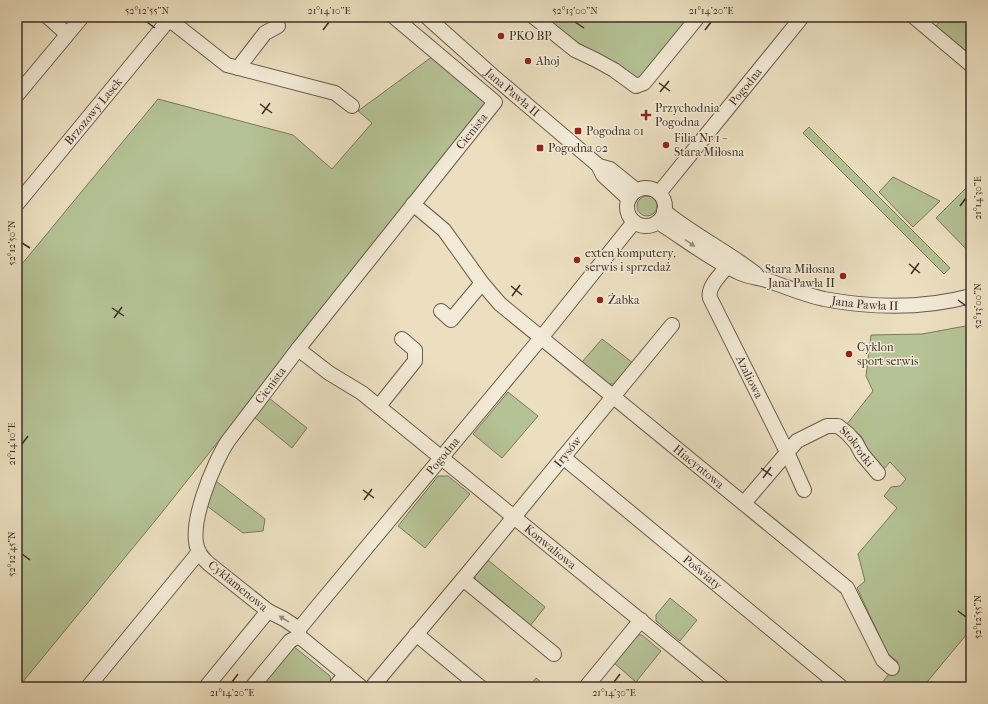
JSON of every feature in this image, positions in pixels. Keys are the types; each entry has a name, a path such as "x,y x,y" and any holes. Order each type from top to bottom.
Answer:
{"street":[{"path":"48,17 67,34"},
{"path":"17,95 82,17"},
{"name":"Cienista","path":"199,552 197,533 200,510 209,478 218,457 228,441 298,349 495,102 394,17"},
{"name":"Jana Pawła II","path":"427,17 493,76 599,166 603,175 632,194"},
{"path":"534,17 575,50 614,70 636,86 644,83 698,17"},
{"name":"Pogodna","path":"659,193 802,17"},
{"path":"914,17 971,65"},
{"path":"169,18 224,63 335,93 352,106"},
{"name":"Brzozowy Lasek","path":"17,204 169,18"},
{"path":"238,68 265,33 278,26"},
{"path":"648,188 659,193 664,202 661,216 648,226 638,224 630,218 627,209 632,194 648,188"},
{"name":"Hiacyntowa","path":"413,204 444,230 482,283 500,304 847,588 883,660 892,668"},
{"name":"Jana Pawła II","path":"661,216 727,267 742,274 761,278 818,297 882,306 940,302 971,296"},
{"name":"Jana Pawła II","path":"661,216 684,226 740,262 761,278"},
{"name":"Pogodna","path":"252,687 290,641 299,633 441,458 541,338 634,222"},
{"name":"Azaliowa","path":"727,267 712,288 709,294 710,298 787,452 804,490"},
{"path":"441,311 451,320 482,283"},
{"name":"Irysów","path":"372,687 672,325"},
{"path":"379,406 415,361 415,350 402,339"},
{"name":"Konwaliowa","path":"298,349 329,373 356,389 379,406 722,687"},
{"name":"Stokrotki","path":"744,503 797,441 827,426 838,426 856,443 862,454 878,473"},
{"name":"Poświaty","path":"563,457 841,687"},
{"path":"88,687 199,552"},
{"name":"Cyklamenowa","path":"199,552 209,564 268,611 284,619 361,687"},
{"path":"463,579 554,654"},
{"path":"206,687 268,611"},
{"path":"588,686 641,620"},
{"path":"416,634 480,687"},
{"path":"335,687 346,674"}],"green space":[{"path":"543,17 692,17 643,76 637,80 609,60 566,36"},
{"path":"943,17 971,17 971,55 936,26"},
{"path":"433,56 488,102 159,516 21,684 17,679 17,270 158,99 293,135 332,169 372,123 358,111"},
{"path":"809,127 950,268 944,274 803,133"},
{"path":"893,177 940,201 913,227 879,192"},
{"path":"971,183 971,254 936,218"},
{"path":"647,196 654,199 657,206 654,213 647,216 640,213 637,206 640,199"},
{"path":"971,325 971,629 923,687 879,687 898,662 888,654 857,588 865,581 858,554 897,508 884,496 891,487 900,486 906,479 890,462 883,470 870,453 861,436 847,424 873,391 866,376 871,335 922,334"},
{"path":"602,339 633,363 615,384 609,384 582,362"},
{"path":"508,392 538,416 502,458 473,434"},
{"path":"269,398 307,428 292,448 254,417"},
{"path":"438,476 448,476 470,494 425,548 398,526"},
{"path":"216,481 265,519 263,531 243,533 207,506"},
{"path":"488,560 545,607 530,626 475,582 475,575"},
{"path":"670,598 697,620 680,641 656,621 656,615"},
{"path":"636,635 642,635 661,651 636,682 614,663"},
{"path":"292,645 330,676 331,683 327,687 257,687"},
{"path":"536,678 547,687 529,687"}],"place":[{"name":"PKO BP","path":"501,36"},
{"name":"Ahoj","path":"528,61"},
{"name":"Przychodnia Pogodna","path":"646,115"},
{"name":"Pogodna 01","path":"578,131"},
{"name":"Filia Nr 1 – Stara Miłosna","path":"666,145"},
{"name":"Pogodna 02","path":"540,148"},
{"name":"exten komputery, serwis i sprzedaż","path":"577,260"},
{"name":"Stara Miłosna Jana Pawła II","path":"843,276"},
{"name":"Żabka","path":"600,300"},
{"name":"Cyklon sport serwis","path":"849,354"}]}
